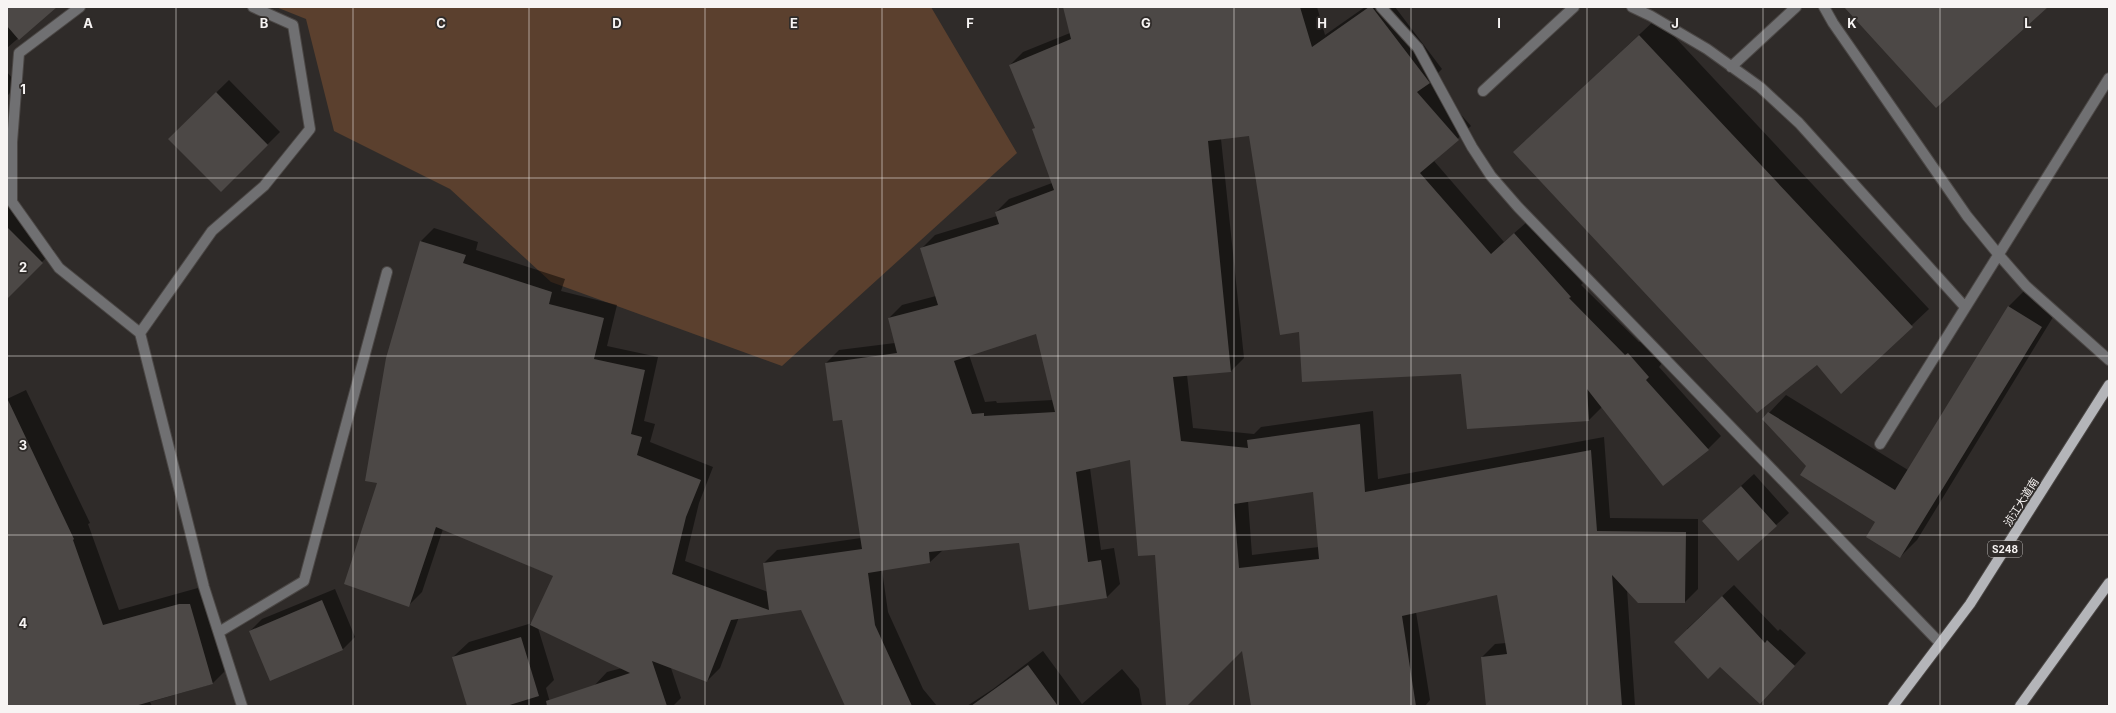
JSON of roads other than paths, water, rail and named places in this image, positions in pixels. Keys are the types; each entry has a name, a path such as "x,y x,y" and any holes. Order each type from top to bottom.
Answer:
{"main road":[{"name":"浈江大道南","path":"1893,706 1970,604 2109,385"},
{"path":"2020,706 2109,583"}],"street":[{"path":"80,7 19,53 12,142 12,202 59,268 140,334 204,587 242,706"},
{"path":"140,334 212,231 264,186 310,129 293,25 253,7"},
{"path":"1381,7 1418,48 1472,147 1491,176 1518,207 1940,643"},
{"path":"1483,91 1574,7"},
{"path":"1632,7 1651,16 1707,49 1760,87 1800,123 1965,307"},
{"path":"1732,67 1796,7"},
{"path":"1824,7 1833,23 1958,203 1998,254 2026,286 2109,360"},
{"path":"1880,444 2109,78"},
{"path":"219,632 304,581 387,272"}]}
